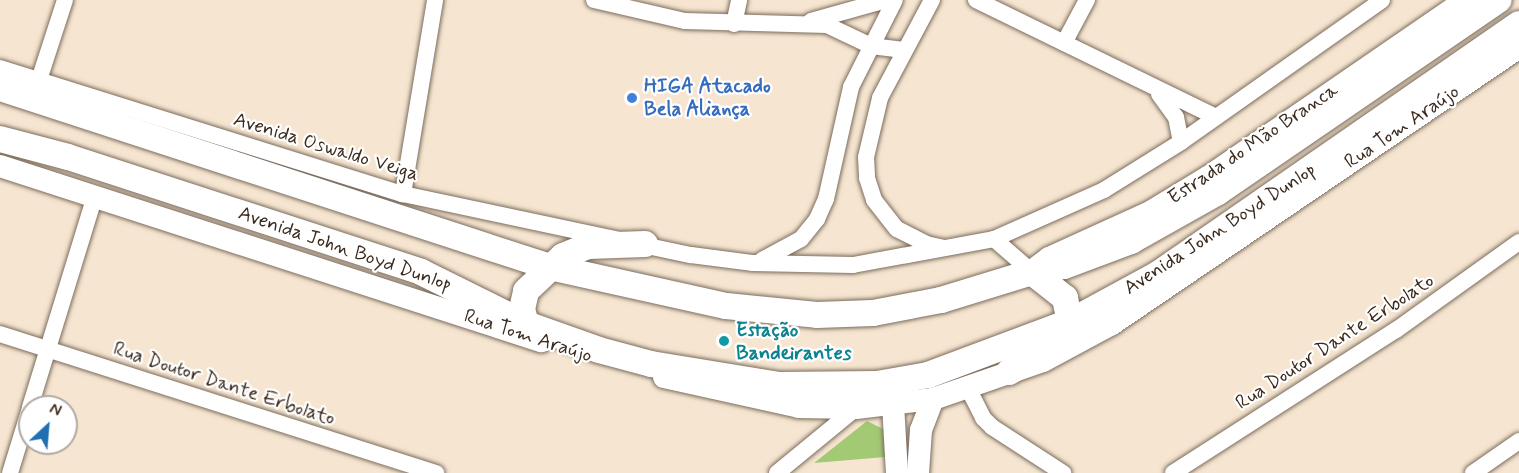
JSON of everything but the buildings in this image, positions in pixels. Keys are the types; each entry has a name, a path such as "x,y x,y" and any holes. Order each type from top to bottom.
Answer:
{"main road":[{"name":"Avenida John Boyd Dunlop","path":"0,88 550,267 726,306 817,315 873,313 941,300 1032,272 1064,266 1112,249 1218,192 1498,0"},
{"name":"Avenida John Boyd Dunlop","path":"0,139 110,171 421,272 562,343 676,374 779,385 877,384 928,375 1070,322 1158,274 1519,24"},
{"path":"526,324 522,309 526,291 550,267 573,250 588,246 645,244"},
{"path":"1009,372 1059,342 1070,322 1065,298 1032,272"}],"street":[{"path":"39,80 65,0"},
{"path":"403,194 435,0"},
{"path":"594,0 685,21 734,24 805,23 842,30 871,46 904,50"},
{"path":"734,24 739,0"},
{"path":"805,23 886,0"},
{"path":"753,263 782,253 801,239 817,219 826,199 848,97 895,0"},
{"path":"932,0 904,50 875,117 866,157 867,178 874,200 897,229 926,244 952,250"},
{"path":"976,0 1216,117"},
{"path":"1064,43 1087,0"},
{"name":"Avenida Oswaldo Veiga","path":"0,68 403,194 645,244 753,263 853,265 952,250 994,239 1104,190 1180,142 1382,0"},
{"name":"Estrada do Mão Branca","path":"1032,272 1049,258 1152,211 1208,177 1466,0"},
{"name":"Rua Tom Araújo","path":"1009,372 1043,361 1112,324 1519,47"},
{"path":"1151,87 1168,102 1176,117 1180,142"},
{"name":"Rua Tom Araújo","path":"0,166 562,343"},
{"path":"34,395 95,196"},
{"path":"994,239 1032,272"},
{"name":"Rua Doutor Dante Erbolato","path":"1173,473 1396,330 1519,242"},
{"name":"Rua Doutor Dante Erbolato","path":"0,334 436,473"},
{"path":"676,374 799,407 856,408 933,399 1009,372"},
{"path":"968,388 983,418 992,427 1063,473"},
{"path":"918,473 921,430 933,399"},
{"path":"893,405 897,473"},
{"path":"777,473 856,408"},
{"path":"1473,473 1519,441"},
{"path":"10,473 18,447"}],"green space":[{"path":"867,421 885,430 885,457 814,463"}],"place":[{"name":"HIGA Atacado Bela Aliança","path":"632,98"},
{"name":"Estação Bandeirantes","path":"724,341"}]}
